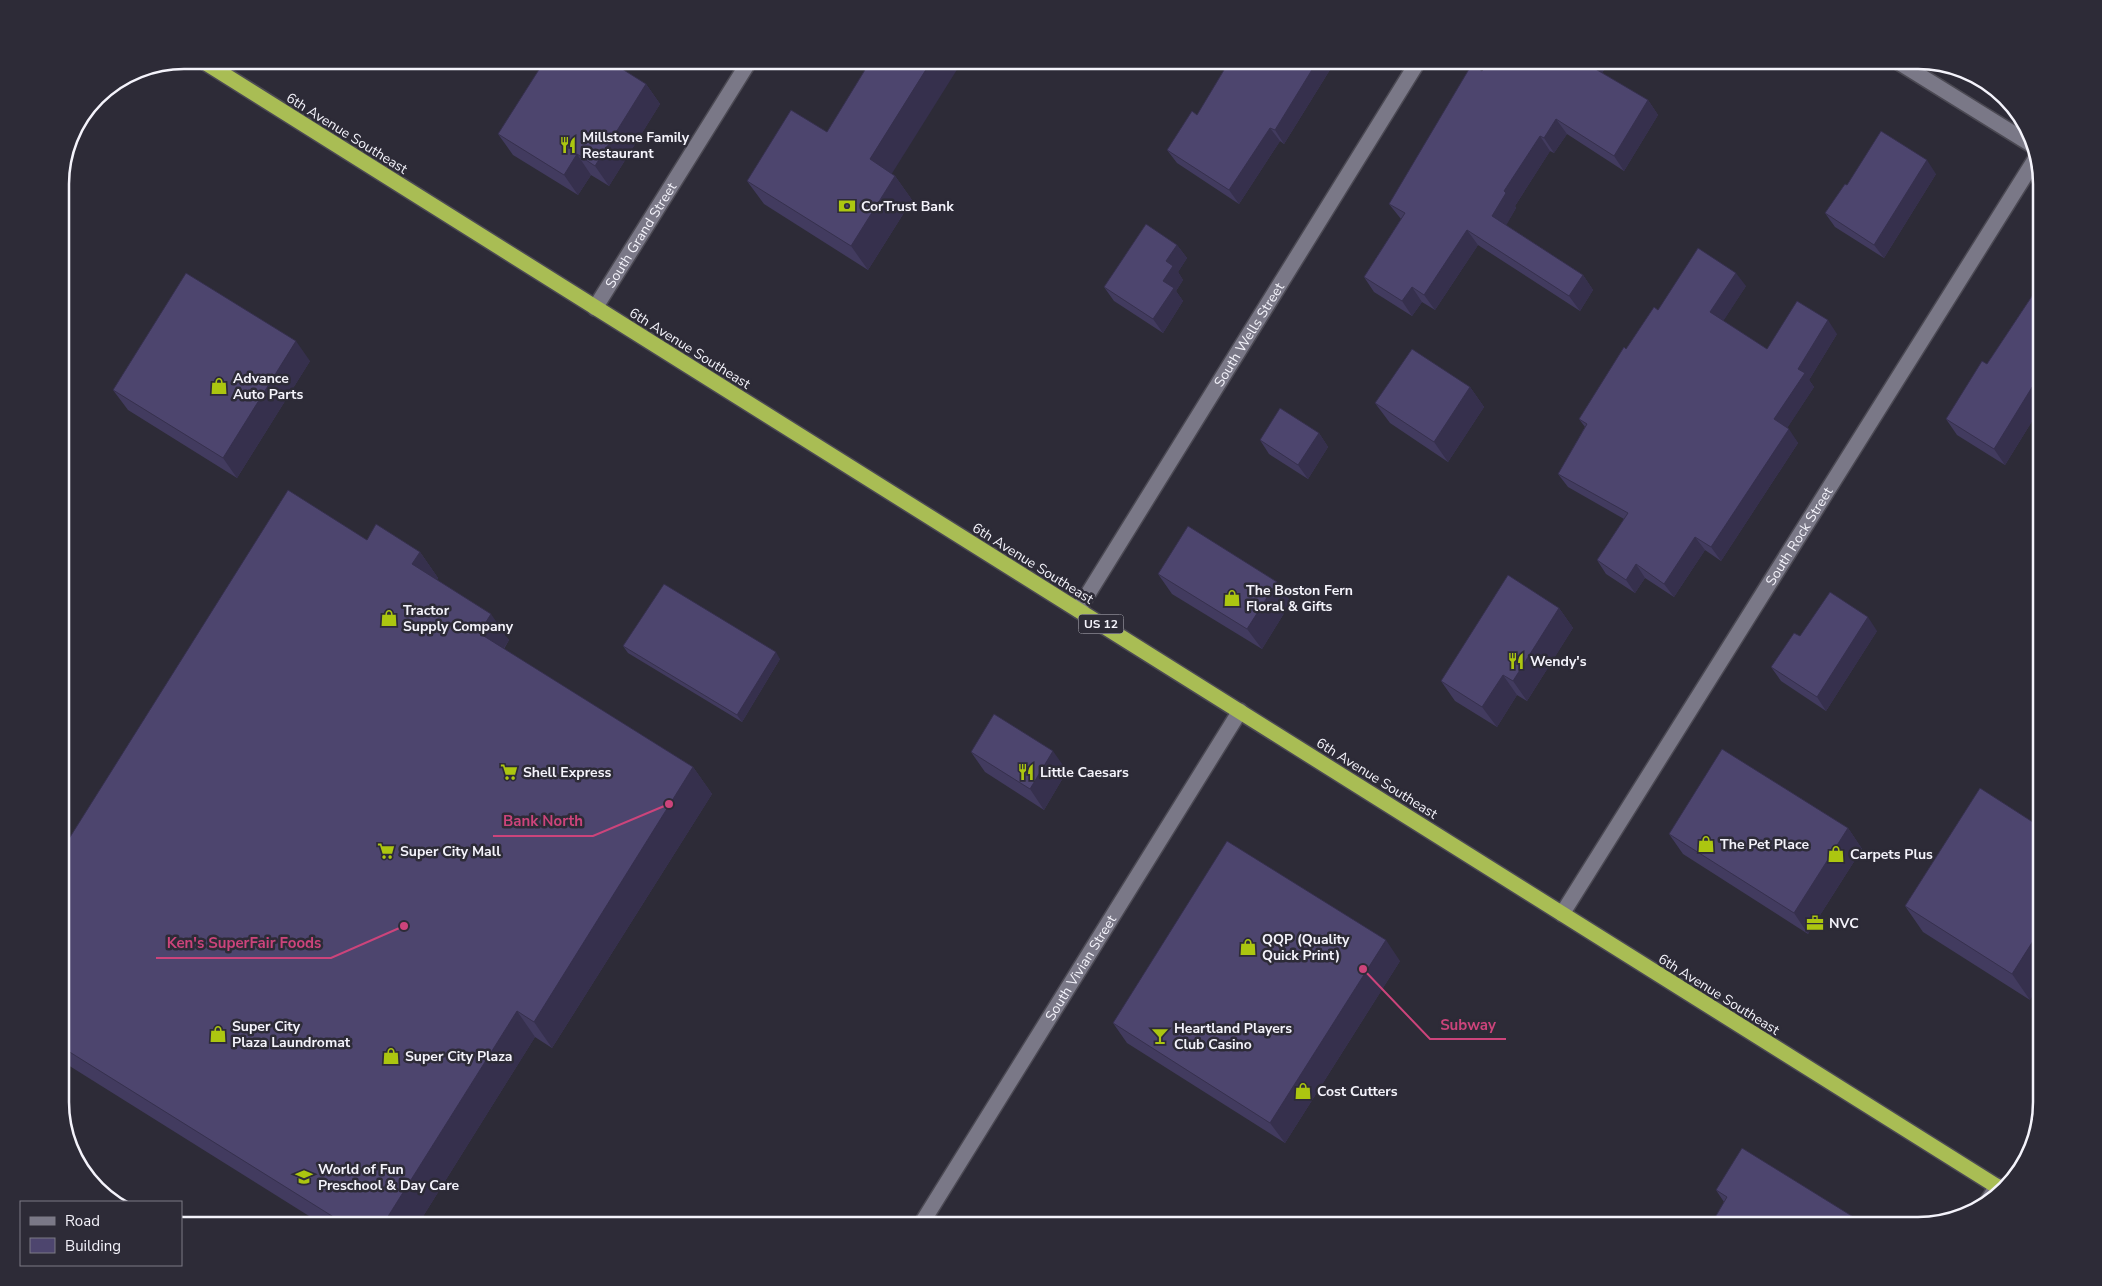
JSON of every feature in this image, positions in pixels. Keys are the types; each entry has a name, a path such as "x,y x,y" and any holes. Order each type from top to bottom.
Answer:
{"highway":[{"name":"6th Avenue Southeast","path":"215,69 1998,1186"}],"street":[{"name":"South Grand Street","path":"595,308 744,69"},
{"name":"South Wells Street","path":"1078,610 1413,69"},
{"path":"1910,69 2025,140"},
{"name":"South Rock Street","path":"1562,914 2032,165"},
{"name":"South Vivian Street","path":"926,1217 1240,711"}],"building":[{"path":"539,69 622,69 646,84 595,166 577,154 564,175 498,134"},
{"path":"866,69 926,69 870,159 895,176 851,246 747,181 791,110 827,132"},
{"path":"1225,69 1312,69 1275,130 1270,128 1229,190 1167,150 1192,111 1197,115"},
{"path":"1469,69 1479,69 1482,71 1483,69 1595,69 1648,100 1614,156 1556,119 1544,138 1540,136 1504,191 1506,193 1492,216 1583,275 1569,296 1467,230 1424,295 1412,287 1402,301 1364,277 1405,213 1389,204"},
{"path":"1881,131 1927,160 1874,245 1825,213 1845,184 1847,185"},
{"path":"1146,224 1177,245 1166,261 1173,266 1163,281 1174,288 1153,319 1104,287"},
{"path":"1698,248 1736,273 1710,312 1767,349 1797,301 1828,320 1798,369 1805,373 1774,419 1789,429 1711,547 1695,537 1664,584 1636,564 1626,580 1597,560 1628,513 1558,474 1587,424 1579,419 1624,347 1626,349 1654,307 1658,310"},
{"name":"Advance Auto Parts","path":"186,273 296,341 223,458 113,390"},
{"path":"2033,295 2033,386 1994,449 1946,419 1982,361 1987,364"},
{"path":"1412,349 1470,387 1434,442 1375,403"},
{"path":"1280,408 1319,433 1298,465 1260,440"},
{"name":"Super City Mall","path":"288,490 367,540 376,524 420,552 412,564 491,614 479,633 693,767 534,1022 517,1011 388,1217 334,1217 69,1052 69,839"},
{"name":"The Boston Fern Floral & Gifts","path":"1188,526 1277,582 1247,629 1158,574"},
{"path":"1508,575 1559,608 1513,681 1503,675 1482,707 1441,681"},
{"path":"664,584 776,652 737,715 623,646"},
{"path":"1830,592 1868,617 1817,697 1771,667 1794,633 1800,636"},
{"path":"994,714 1053,751 1030,789 971,752"},
{"path":"1722,749 1848,828 1794,913 1669,834"},
{"path":"1980,788 2033,822 2033,941 2012,974 1905,906"},
{"path":"1227,841 1386,940 1270,1123 1113,1023"},
{"path":"1742,1148 1853,1217 1715,1217 1727,1197 1716,1190"}],"place":[{"name":"Millstone Family Restaurant","path":"568,145"},
{"name":"CorTrust Bank","path":"847,206"},
{"name":"Advance Auto Parts","path":"219,386"},
{"name":"The Boston Fern Floral & Gifts","path":"1232,598"},
{"name":"Tractor Supply Company","path":"389,618"},
{"name":"Wendy's","path":"1516,661"},
{"name":"Shell Express","path":"509,772"},
{"name":"Little Caesars","path":"1026,772"},
{"name":"Bank North","path":"669,804"},
{"name":"The Pet Place","path":"1706,844"},
{"name":"Super City Mall","path":"386,851"},
{"name":"Carpets Plus","path":"1836,854"},
{"name":"NVC","path":"1815,923"},
{"name":"Ken's SuperFair Foods","path":"404,926"},
{"name":"QQP (Quality Quick Print)","path":"1248,947"},
{"name":"Subway","path":"1363,969"},
{"name":"Super City Plaza Laundromat","path":"218,1034"},
{"name":"Heartland Players Club Casino","path":"1160,1036"},
{"name":"Super City Plaza","path":"391,1056"},
{"name":"Cost Cutters","path":"1303,1091"},
{"name":"World of Fun Preschool & Day Care","path":"304,1177"}]}
